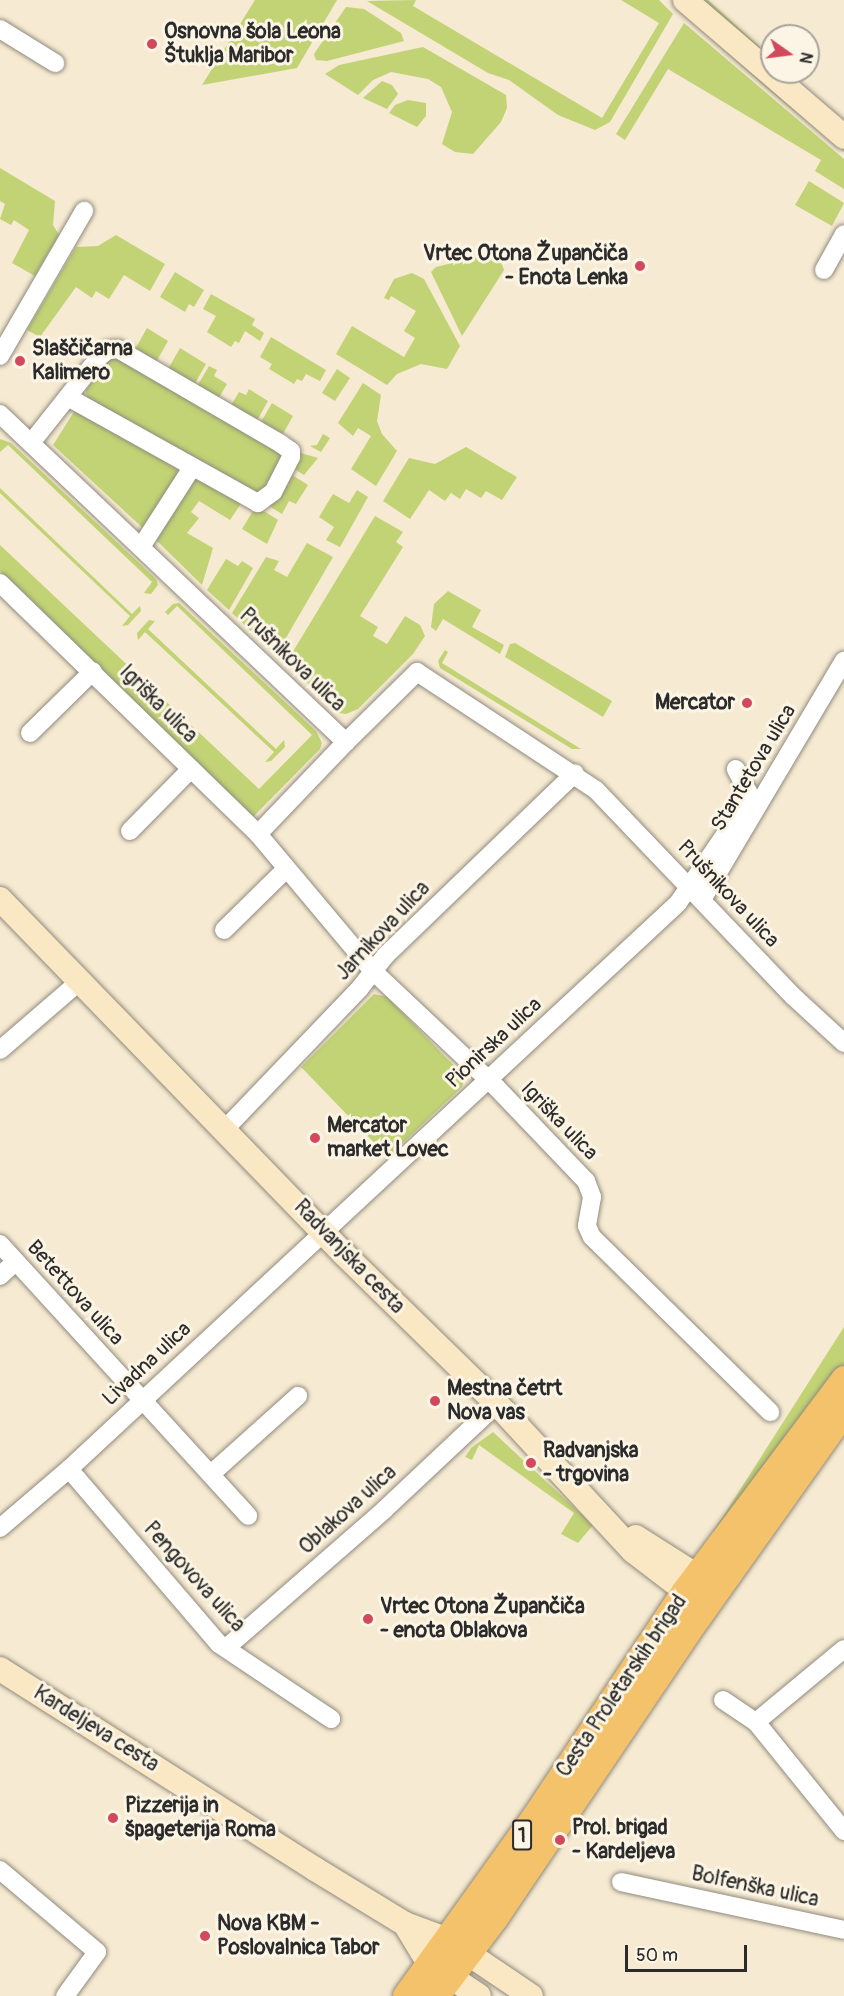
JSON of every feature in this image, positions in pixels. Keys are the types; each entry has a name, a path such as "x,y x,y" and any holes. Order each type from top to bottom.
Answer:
{"main road":[{"name":"Cesta Proletarskih brigad","path":"406,1996 437,1978 844,1379"},
{"name":"Cesta Proletarskih brigad","path":"702,1590 844,1411"}],"street":[{"path":"685,0 844,137"},
{"path":"0,29 55,63"},
{"path":"0,356 84,211"},
{"path":"824,270 844,234"},
{"path":"31,443 69,398 100,356 108,350 117,349 291,451 288,469 262,503 191,469 69,398"},
{"name":"Prušnikova ulica","path":"0,414 346,742 417,672 577,774 698,892 794,997 844,1043"},
{"path":"141,546 191,469"},
{"name":"Igriška ulica","path":"0,583 258,834 374,971 487,1080 586,1181 592,1197 587,1226 592,1237 770,1412"},
{"name":"Stantetova ulica","path":"698,892 844,661"},
{"name":"Igriška ulica","path":"30,733 93,671"},
{"path":"258,834 346,742"},
{"name":"Igriška ulica","path":"130,831 191,769"},
{"path":"698,892 747,799 745,783 736,769"},
{"name":"Jarnikova ulica","path":"225,1129 374,971 577,774"},
{"path":"224,930 286,869"},
{"name":"Pionirska ulica","path":"324,1232 487,1080 698,892"},
{"name":"Radvanjska cesta","path":"0,899 324,1232 498,1404 610,1522 633,1551 702,1590"},
{"path":"0,1050 81,980"},
{"name":"Livadna ulica","path":"2,1522 69,1469 140,1399 324,1232"},
{"name":"Betettova ulica","path":"0,1244 248,1516"},
{"path":"0,1276 15,1262"},
{"path":"211,1474 298,1396"},
{"name":"Oblakova ulica","path":"226,1648 498,1404"},
{"name":"Pengovova ulica","path":"69,1469 226,1648 331,1719"},
{"path":"756,1722 844,1649"},
{"name":"Kardeljeva cesta","path":"0,1669 405,1924"},
{"path":"723,1700 756,1722 844,1831"},
{"path":"0,1870 97,1952 65,1996"},
{"name":"Bolfenška ulica","path":"621,1882 844,1930"},
{"path":"405,1924 458,1947 531,1996"},
{"path":"405,1924 437,1978 479,1996"}],"green space":[{"path":"255,0 337,0 297,68 202,85"},
{"path":"416,0 413,6 602,118 659,23 621,0 659,0 673,14 610,122 595,130 558,115 509,80 488,73 367,1"},
{"path":"668,0 760,77 760,82"},
{"path":"698,0 708,0 760,47 760,55"},
{"path":"346,7 364,9 401,33 404,41 327,61 316,60 314,54"},
{"path":"684,23 844,159 844,189 815,171 821,160 668,69 625,140 616,134"},
{"path":"423,47 506,95 507,108 501,122 473,154 455,152 442,144 452,112 441,87 428,79 391,72 373,80 358,95 325,74 339,65"},
{"path":"382,81 392,85 398,94 387,109 363,98"},
{"path":"762,84 768,84 844,148 844,152"},
{"path":"408,100 426,103 426,116 417,127 389,113 395,105"},
{"path":"0,168 55,201 53,225 59,235 35,276 12,263 29,230 14,220 11,225 0,219 5,204 0,201"},
{"path":"809,181 844,203 832,226 795,205"},
{"path":"116,235 165,264 150,291 124,275 109,299 96,291 92,298 76,287 40,337 27,330 76,247 98,246"},
{"path":"497,252 504,270 462,336 431,272 436,267"},
{"path":"175,272 204,290 194,307 189,304 185,312 160,297"},
{"path":"412,273 424,279 460,346 447,369 421,364 397,374 387,385 336,354 352,326 404,357 415,338 404,331 416,311 391,296 389,300 384,298 394,279"},
{"path":"211,294 255,319 252,325 264,333 260,341 245,331 239,343 235,341 231,347 207,332 216,316 203,309"},
{"path":"147,328 168,341 155,364 134,351"},
{"path":"271,337 326,370 320,381 306,374 302,381 297,379 294,384 269,369 272,364 260,357"},
{"path":"180,348 206,364 193,387 167,371"},
{"path":"114,354 284,453 282,472 257,495 87,401 86,390"},
{"path":"209,366 217,370 214,376 227,384 217,401 196,388"},
{"path":"337,369 350,378 335,401 322,393"},
{"path":"363,383 381,395 377,421 382,434 397,451 376,486 351,469 371,436 358,428 353,436 338,423"},
{"path":"249,389 268,401 255,424 229,409 239,392 246,395"},
{"path":"272,403 293,416 280,439 258,427"},
{"path":"77,407 176,464 178,477 145,530 53,445"},
{"path":"323,434 330,438 321,452 310,446 317,445"},
{"path":"0,439 11,443 156,579 158,585 151,594 144,593 152,582 8,445 0,452"},
{"path":"466,447 517,477 502,500 486,491 481,498 466,489 460,499 451,493 445,501 429,490 410,519 383,501 409,458 435,464"},
{"path":"301,453 318,458 304,475 291,467"},
{"path":"289,473 308,485 296,504 289,501 282,514 269,506"},
{"path":"193,478 205,478 244,499 230,520 199,501 191,512 199,518 187,533 213,548 202,585 153,537"},
{"path":"0,488 132,614 140,606 141,611 128,625 122,626 130,616 0,493"},
{"path":"357,490 368,497 340,547 326,540 334,527 319,517 333,494 349,503"},
{"path":"256,506 278,520 267,544 242,529"},
{"path":"375,516 403,532 396,542 403,547 360,616 378,627 373,636 387,644 405,616 420,625 425,636 413,654 358,709 346,714 339,713 286,663"},
{"path":"307,543 333,557 276,655 232,613 266,557 279,561 274,570 287,577"},
{"path":"0,545 259,789 312,735 177,606 168,615 165,612 173,604 179,603 316,731 322,743 320,749 252,818 0,571"},
{"path":"226,559 238,566 242,561 253,568 229,610 207,590"},
{"path":"448,591 481,610 472,627 504,645 500,654 443,619 436,631 431,627 434,604"},
{"path":"149,620 155,621 148,629 276,749 284,740 285,747 271,761 265,762 274,752 145,632 138,640 137,633"},
{"path":"515,643 612,701 603,717 505,657 510,644"},
{"path":"445,650 448,652 442,663 581,749 572,749 440,668 438,661"},
{"path":"374,994 387,997 465,1077 462,1087 388,1157 301,1067"},
{"path":"844,1327 844,1365 799,1428 713,1532"},
{"path":"493,1432 593,1525 578,1543 561,1534 574,1513 479,1445 472,1460 465,1457 471,1448"}],"place":[{"name":"Osnovna šola Leona Štuklja Maribor","path":"152,44"},
{"name":"Vrtec Otona Župančiča - Enota Lenka","path":"640,266"},
{"name":"Slaščičarna Kalimero","path":"20,361"},
{"name":"Mercator","path":"747,703"},
{"name":"Mercator market Lovec","path":"315,1138"},
{"name":"Mestna četrt Nova vas","path":"435,1401"},
{"name":"Radvanjska - trgovina","path":"531,1463"},
{"name":"Vrtec Otona Župančiča - enota Oblakova","path":"368,1619"},
{"name":"Pizzerija in špageterija Roma","path":"113,1818"},
{"name":"Prol. brigad - Kardeljeva","path":"560,1840"},
{"name":"Nova KBM - Poslovalnica Tabor","path":"205,1936"}]}
